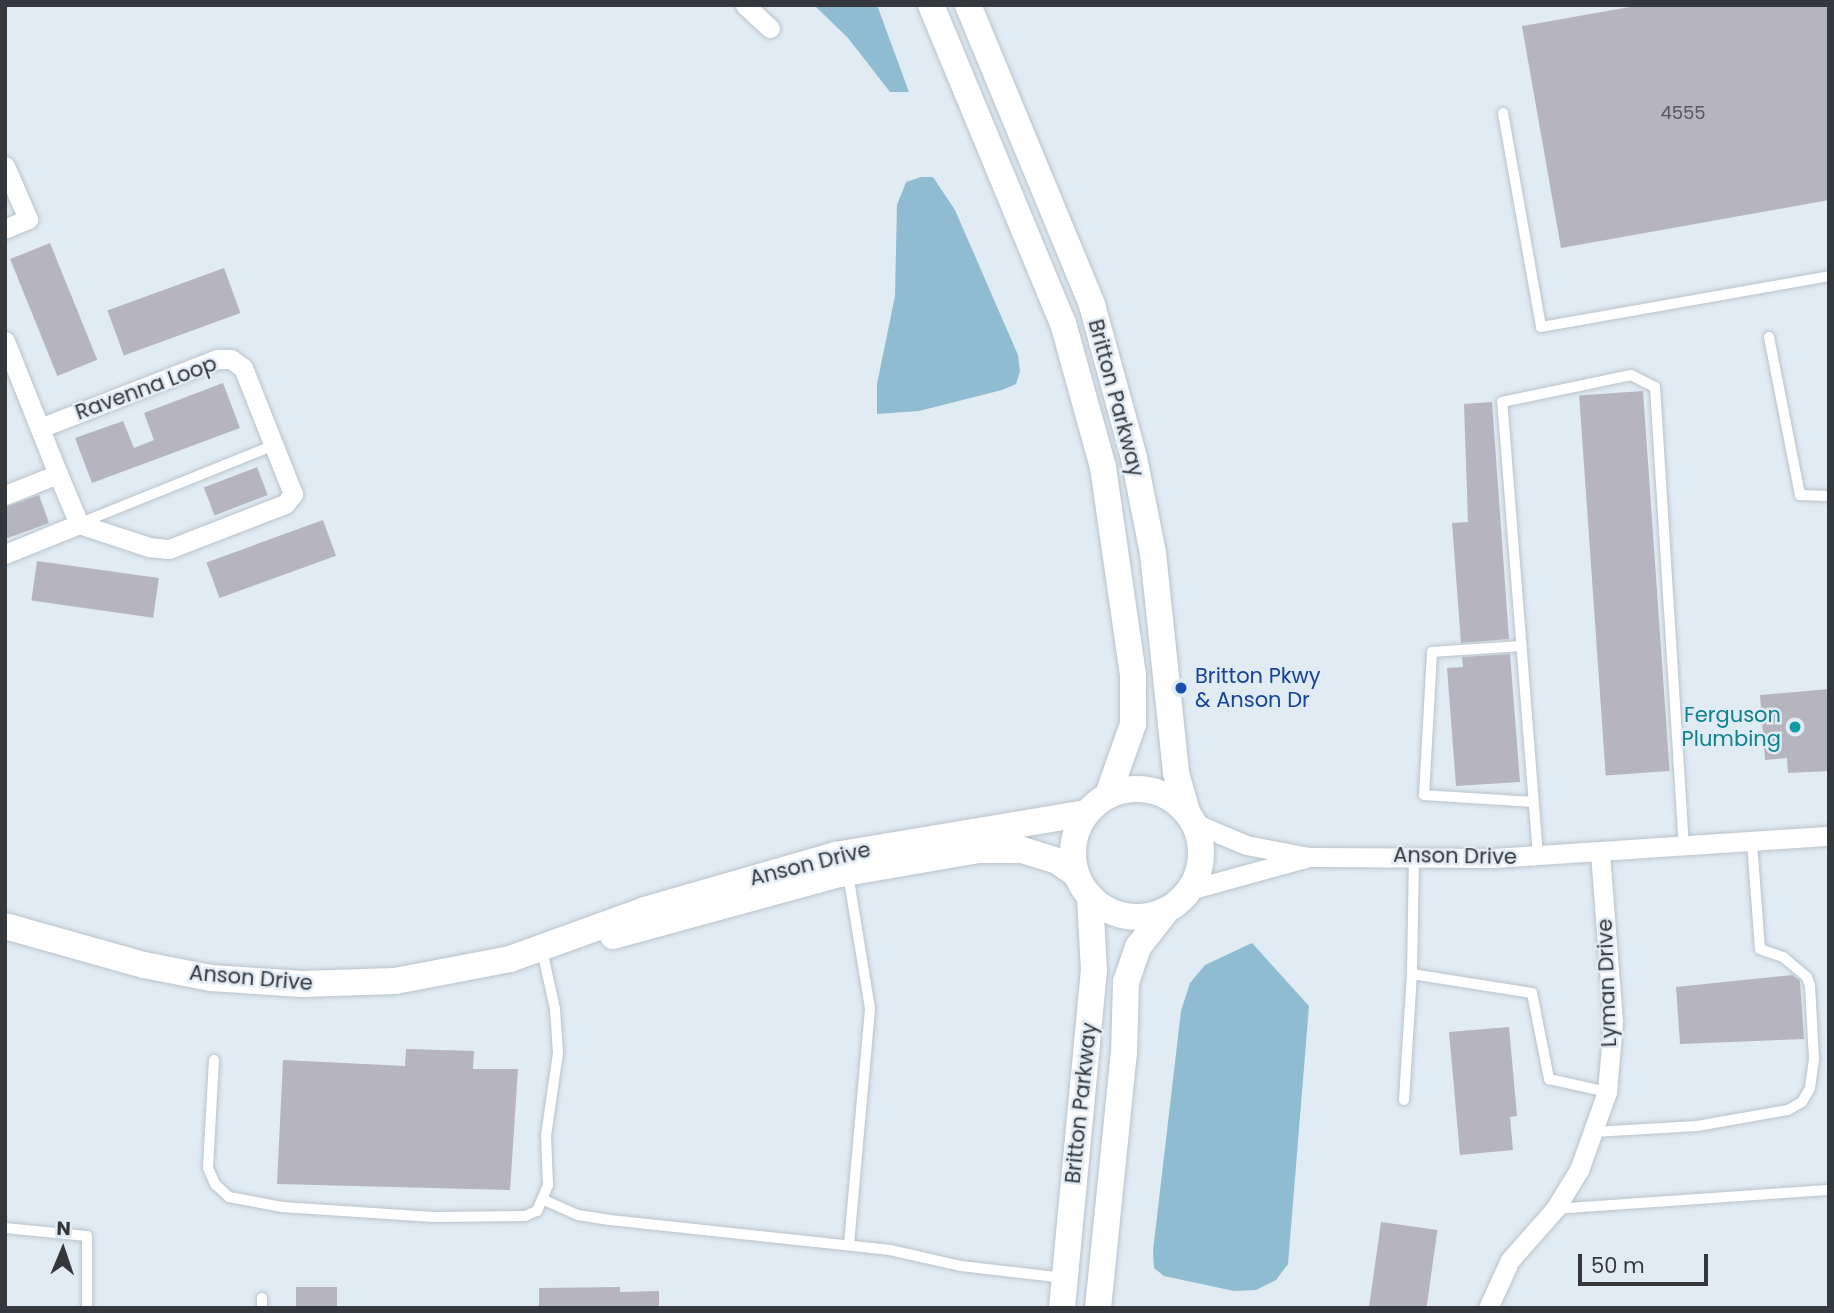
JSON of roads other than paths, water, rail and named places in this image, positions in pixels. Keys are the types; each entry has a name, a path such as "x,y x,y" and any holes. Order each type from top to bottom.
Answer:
{"main road":[{"name":"Britton Parkway","path":"931,5 1063,323 1103,467 1133,675 1133,724 1108,794"},
{"name":"Britton Parkway","path":"968,5 1092,305 1134,458 1153,553 1176,773 1190,818"},
{"path":"1129,788 1150,789 1190,818 1201,856 1189,890 1167,910 1126,917 1090,898 1076,874 1073,842 1086,813 1108,794 1129,788"},
{"name":"Anson Drive","path":"542,950 645,910 835,855 1086,813"},
{"name":"Anson Drive","path":"5,926 176,972 256,983 395,981 474,968 542,950 649,929 848,872 990,850 1022,850 1057,861 1076,874"},
{"name":"Britton Parkway","path":"1062,1308 1094,971 1090,898"},
{"name":"Britton Parkway","path":"1098,1308 1124,1053 1126,982 1138,947 1167,910"}],"street":[{"path":"745,5 770,28"},
{"path":"5,166 28,219 5,229"},
{"path":"5,341 79,524 5,554"},
{"name":"Ravenna Loop","path":"40,428 217,359 231,359 243,368 293,494 278,507 169,548 149,547 79,524"},
{"path":"5,495 58,474"},
{"name":"Anson Drive","path":"1190,818 1246,845 1310,856 1538,856 1600,853"},
{"path":"1600,853 1829,836"},
{"name":"Lyman Drive","path":"1489,1308 1510,1260 1555,1209 1579,1170 1607,1092 1613,1022 1600,853"},
{"name":"Anson Drive","path":"1189,890 1310,856"}],"lane":[{"path":"1503,113 1541,327 1829,276"},
{"path":"1769,337 1800,495 1829,496"},
{"path":"1538,856 1502,402 1631,375 1655,387 1684,847"},
{"path":"79,524 275,445"},
{"path":"1520,646 1432,652 1424,795 1533,802"},
{"path":"1594,1132 1696,1126 1788,1110 1802,1102 1810,1088 1814,1059 1810,986 1783,957 1760,950 1752,842"},
{"path":"1404,1100 1412,974 1414,857"},
{"path":"848,872 870,1009 849,1245"},
{"path":"214,1059 208,1168 215,1184 229,1197 282,1207 504,1219 524,1216 544,1200 558,1030 542,950"},
{"path":"1412,974 1532,993 1549,1079 1607,1092"},
{"path":"1555,1209 1829,1190"},
{"path":"544,1200 578,1215 610,1220 849,1245 1065,1278"},
{"path":"5,1228 87,1236 87,1308"}],"water":[{"path":"814,5 877,5 909,92 890,92 848,38"},
{"path":"921,177 933,177 955,210 1018,355 1020,371 1016,384 1002,390 919,411 877,414 877,384 895,296 897,205 906,182"},
{"path":"1252,943 1309,1006 1288,1264 1276,1280 1256,1290 1234,1291 1164,1276 1154,1268 1153,1251 1181,1011 1190,983 1205,965"}],"place":[{"name":"Britton Pkwy & Anson Dr","path":"1181,688"},
{"name":"Ferguson Plumbing","path":"1795,727"}]}
